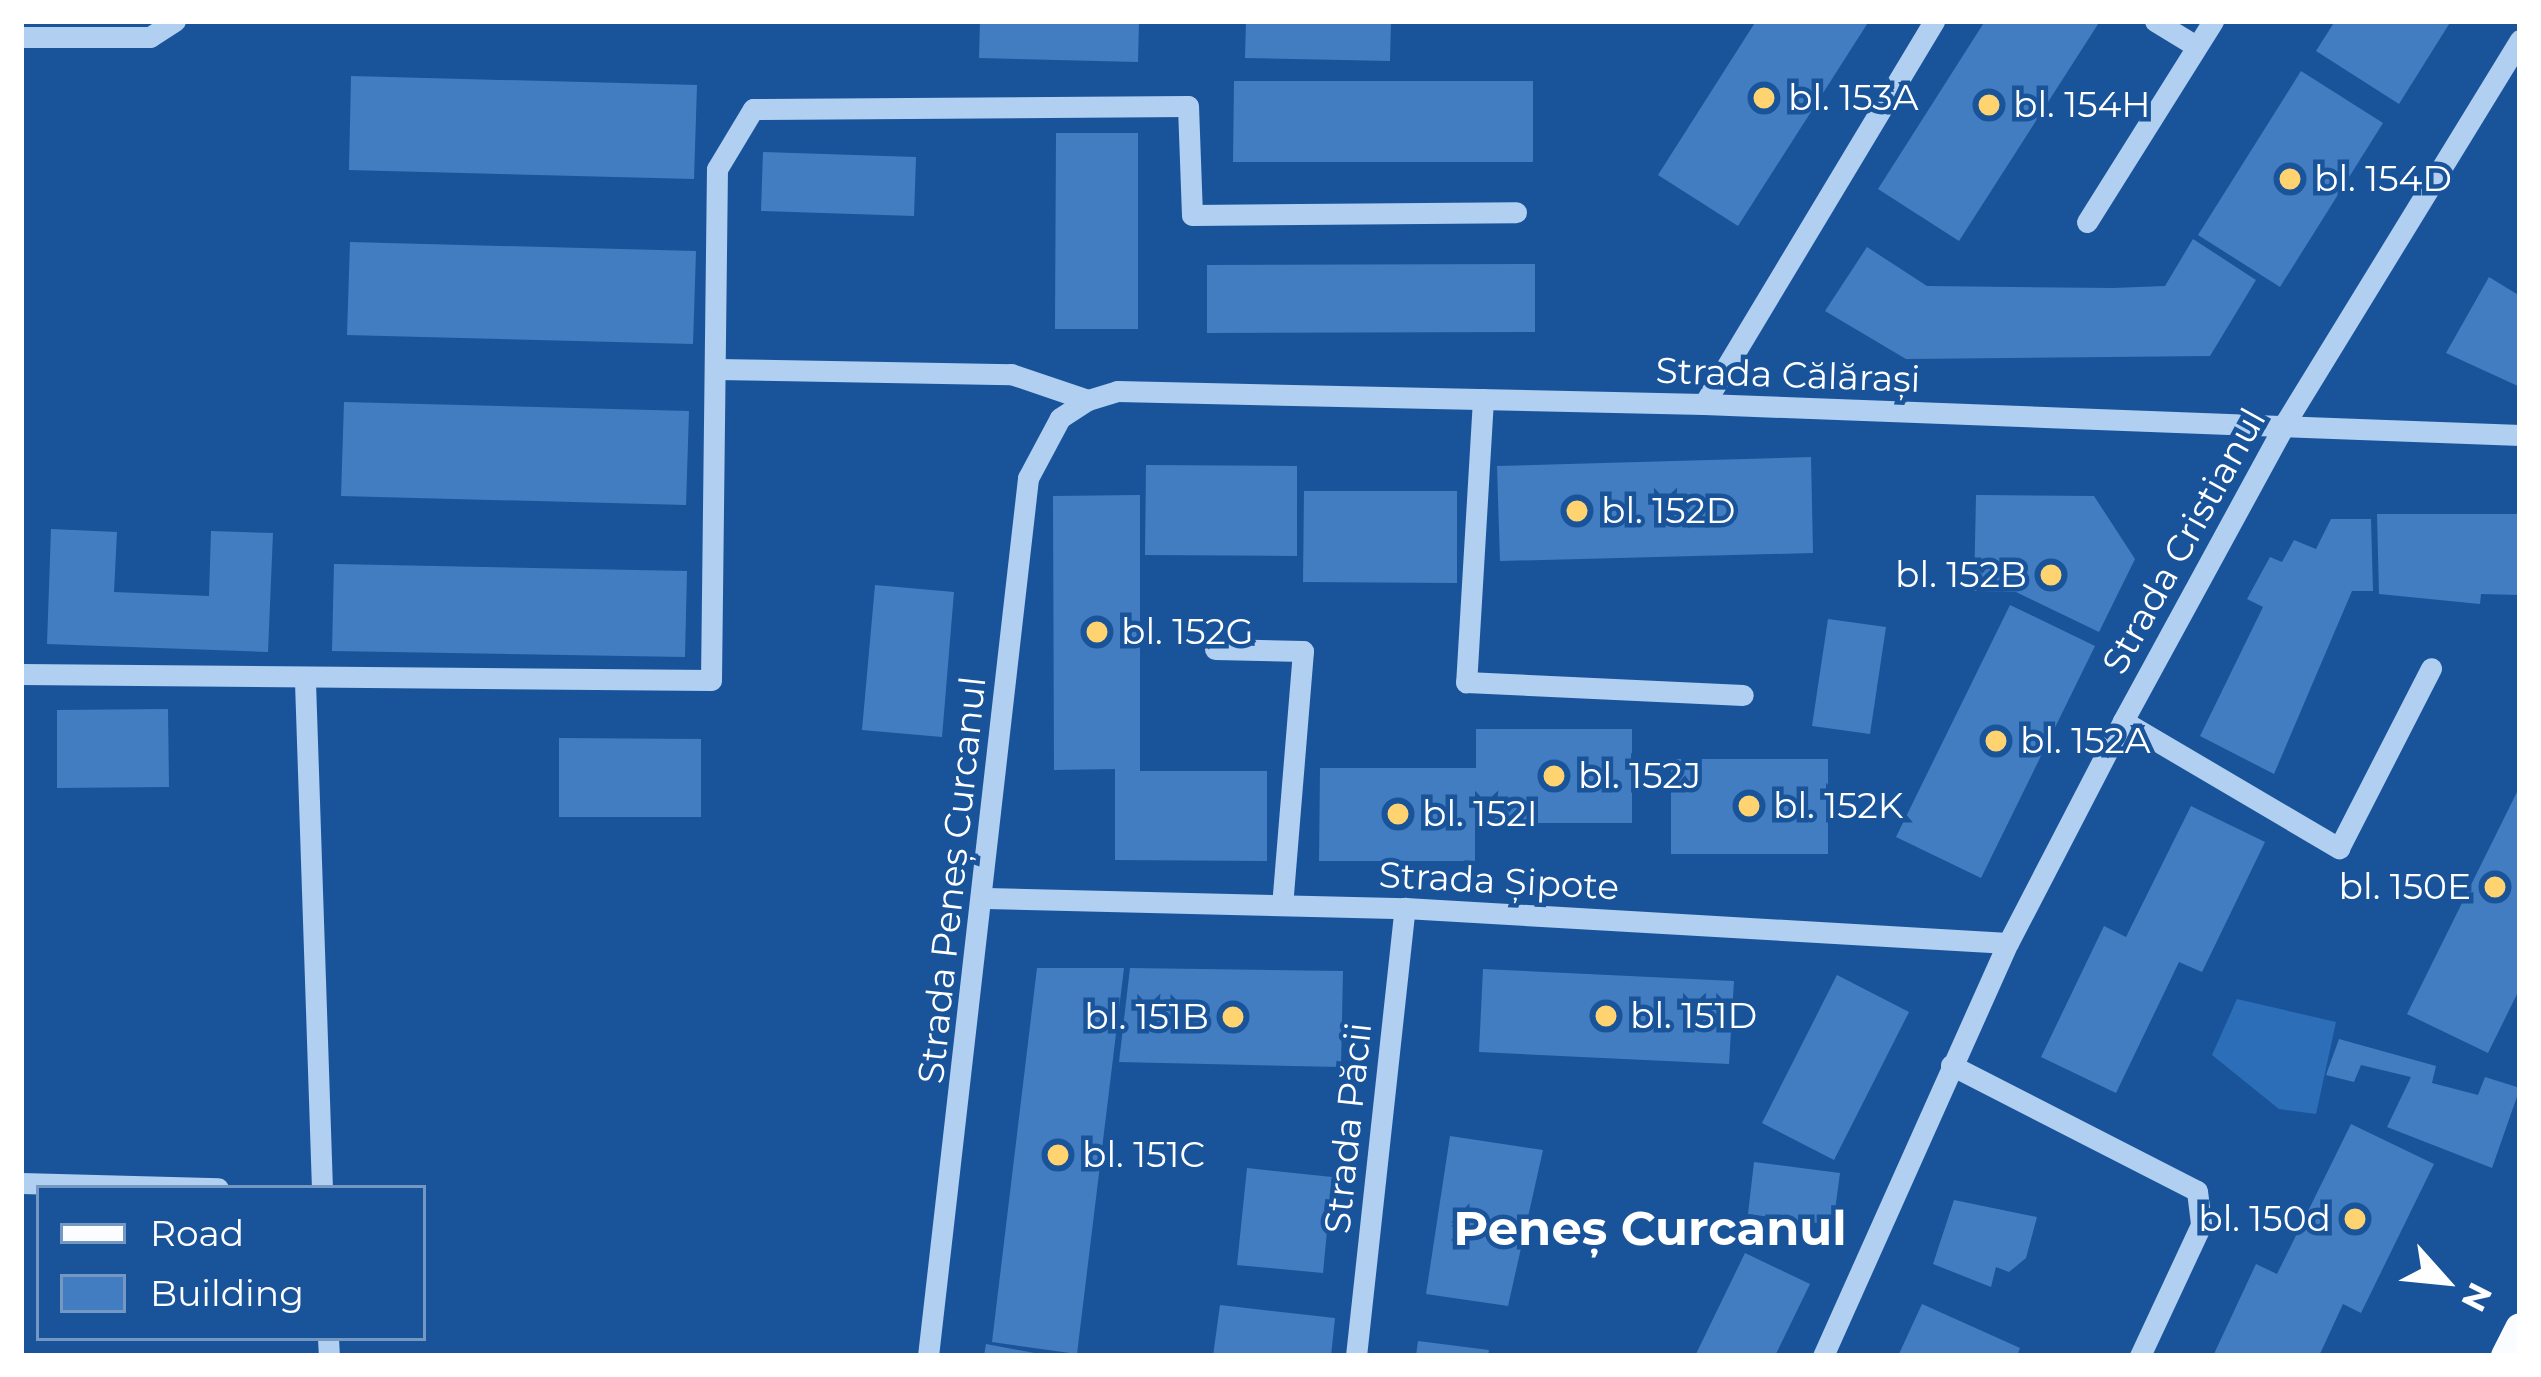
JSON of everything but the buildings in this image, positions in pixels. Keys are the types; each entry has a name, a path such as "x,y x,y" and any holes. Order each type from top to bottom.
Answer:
{"main road":[{"path":"2506,1356 2520,1328"}],"street":[{"path":"21,37 150,37 175,21"},
{"path":"1704,404 1934,21"},
{"path":"2155,21 2196,46"},
{"path":"2087,222 2213,21"},
{"name":"Strada Cristianul","path":"1823,1356 2008,943 2123,721 2287,420 2520,40"},
{"path":"21,674 304,682 711,680 717,169 753,109 1188,106 1192,215 1516,212"},
{"path":"716,369 1011,374 1088,400"},
{"name":"Strada Călărași","path":"1060,418 1088,400 1117,391 2287,420 2520,435"},
{"path":"1483,399 1466,682 1743,695"},
{"name":"Strada Peneș Curcanul","path":"928,1356 986,898 1028,478 1060,418"},
{"path":"1215,649 1303,650 1282,904"},
{"path":"2123,721 2339,848 2431,668"},
{"path":"304,682 322,1185"},
{"name":"Strada Șipote","path":"986,898 1405,908 2008,943"},
{"name":"Strada Păcii","path":"1356,1356 1405,908"},
{"path":"1951,1065 2197,1191 2201,1225 2140,1356"},
{"path":"21,1183 100,1185"}],"shaded area":[{"path":"2237,999 2336,1022 2316,1114 2279,1109 2212,1055"}],"place":[{"name":"bl. 153A","path":"1764,98"},
{"name":"bl. 154H","path":"1989,105"},
{"name":"bl. 154D","path":"2290,179"},
{"name":"bl. 152D","path":"1577,511"},
{"name":"bl. 152B","path":"2051,575"},
{"name":"bl. 152G","path":"1097,632"},
{"name":"bl. 152A","path":"1996,741"},
{"name":"bl. 152J","path":"1554,776"},
{"name":"bl. 152K","path":"1749,806"},
{"name":"bl. 152I","path":"1398,814"},
{"name":"bl. 150E","path":"2495,887"},
{"name":"bl. 151D","path":"1606,1016"},
{"name":"bl. 151B","path":"1233,1017"},
{"name":"bl. 151C","path":"1058,1155"},
{"name":"bl. 150d","path":"2355,1219"}],"district":[{"name":"Peneș Curcanul","path":"1650,1229"}]}
